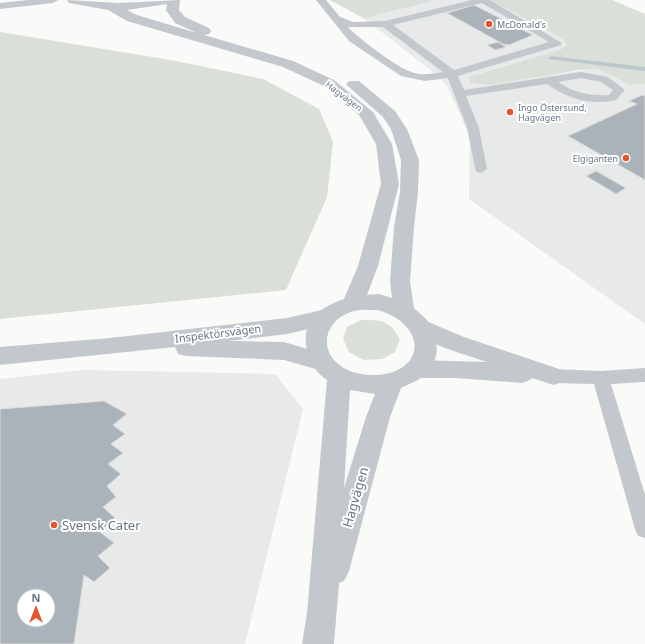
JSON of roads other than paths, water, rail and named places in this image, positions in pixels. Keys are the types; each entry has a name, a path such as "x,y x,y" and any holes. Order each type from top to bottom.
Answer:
{"street":[{"path":"72,0 88,4 110,6 140,5 166,0"},
{"name":"Hagvägen","path":"174,0 172,10 180,20 201,30 309,61 346,77 390,114 399,129 410,160 409,192 404,227 400,281 404,311"},
{"name":"Hagvägen","path":"110,6 140,20 288,64 329,83 365,112 384,144 390,184 368,266 353,303"},
{"path":"421,326 426,339 426,353 415,369 408,375 391,382 380,384 360,383 331,369 315,342 317,329 326,317 337,309 353,303 379,302 404,311 421,326 456,343 554,376"},
{"name":"Inspektörsvägen","path":"0,356 110,346 287,326 326,317"},
{"name":"Inspektörsvägen","path":"110,346 284,351 331,369"},
{"name":"Hagvägen","path":"318,644 322,613 331,369"},
{"path":"415,369 455,369 554,376"},
{"name":"Hagvägen","path":"322,613 378,417 391,382"}],"lane":[{"path":"0,6 53,0"},
{"path":"321,0 336,19 352,39 405,74 425,78 452,74 557,43 483,0 385,24 352,25 336,19"},
{"path":"385,24 452,74 473,128 481,169"},
{"path":"460,94 581,76 604,79 619,90 612,98 588,100 562,90 550,81"},
{"path":"554,376 601,378 645,374"},
{"path":"601,378 645,529"}],"waterway":[{"path":"551,58 645,69"}],"place":[{"name":"McDonald's","path":"489,24"},
{"name":"Ingo Östersund, Hagvägen","path":"510,112"},
{"name":"Elgiganten","path":"626,158"},
{"name":"Svensk Cater","path":"54,525"}]}
